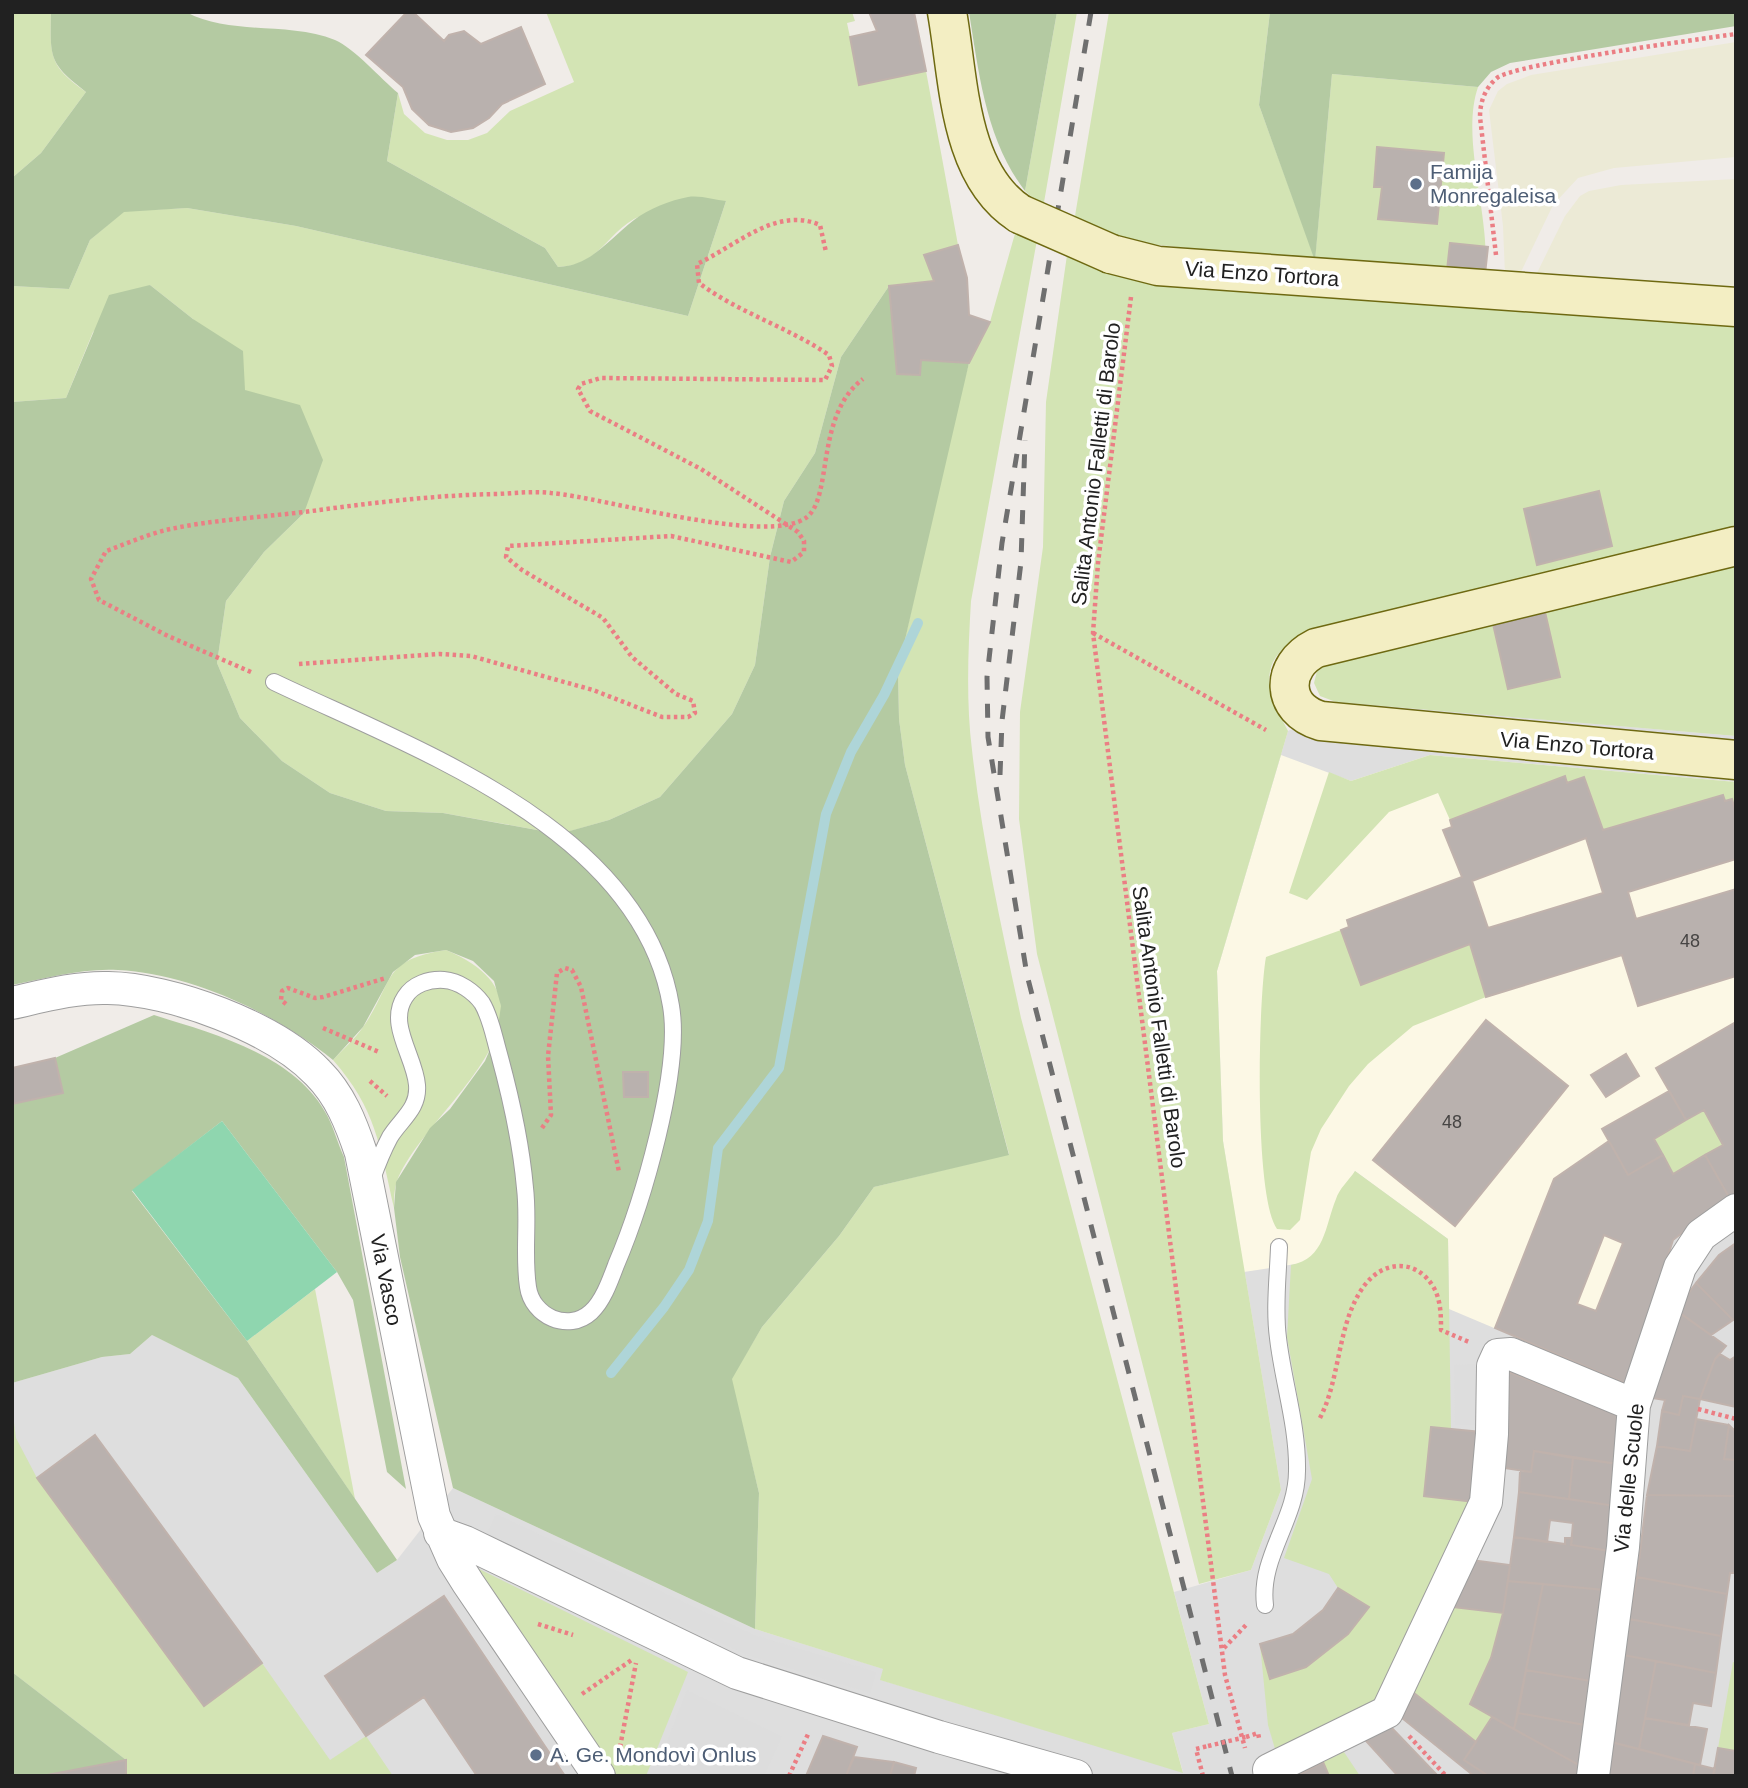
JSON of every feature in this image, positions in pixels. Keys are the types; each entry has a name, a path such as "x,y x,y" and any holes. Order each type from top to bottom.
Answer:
{"street":[{"name":"Via Enzo Tortora","path":"947,12 975,157 990,187 1020,214 1111,254 1158,265 1736,307"},
{"name":"Via Enzo Tortora","path":"1736,546 1316,648 1297,661 1290,682 1292,696 1298,707 1321,721 1736,760"},
{"name":"Via Vasco","path":"12,1003 94,988 125,989 196,1006 256,1030 301,1058 334,1092 351,1124 368,1188 426,1492 440,1533 468,1583 599,1776"},
{"name":"Via delle Scuole","path":"1593,1776 1623,1547 1634,1405 1680,1266 1702,1235 1736,1210"},
{"path":"1257,1760 1387,1712 1486,1502 1494,1360 1504,1353 1511,1354 1634,1405"},
{"path":"440,1533 737,1673 939,1737 1076,1776"}],"lane":[{"path":"274,682 460,772 532,814 590,861 630,909 654,952 665,978 672,1010 662,1116 645,1183 630,1234 606,1289 591,1312 573,1322 554,1320 536,1308 528,1290 526,1191 513,1106 482,1003 464,986 449,980 433,980 419,984 404,998 399,1019 417,1084 416,1101 388,1141 368,1188"},
{"path":"1265,1605 1263,1586 1268,1565 1293,1501 1298,1474 1297,1448 1278,1338 1279,1247"}],"path":[{"path":"1497,291 1496,247 1480,117 1484,95 1497,78 1530,68 1736,34"},
{"path":"289,667 303,663 389,660 440,654 471,656 593,690 662,717 688,717 695,713 693,701 676,694 632,657 603,618 522,570 506,557 508,546 671,536 792,562 804,552 804,541 788,526 701,469 590,411 578,389 581,384 601,378 825,380 832,366 829,355 765,319 719,298 699,283 697,264 766,225 804,218 820,225 827,251"},
{"name":"Salita Antonio Falletti di Barolo","path":"1132,292 1098,563 1093,633 1226,1675 1257,1760"},
{"path":"274,682 168,636 99,600 91,579 106,551 167,530 425,495 551,492 691,519 744,525 788,526 808,517 820,492 825,452 839,406 850,388 863,379"},
{"path":"1093,633 1273,734"},
{"path":"1297,1448 1324,1409 1352,1309 1364,1286 1378,1271 1395,1265 1410,1266 1424,1274 1434,1289 1440,1308 1441,1330"},
{"path":"1698,1409 1736,1419"},
{"path":"1223,1648 1265,1605"},
{"path":"556,1712 637,1656 620,1749"},
{"path":"789,1776 823,1700"},
{"path":"1387,1712 1446,1776"},
{"path":"1203,1776 1196,1749 1258,1733"}],"shaded area":[{"path":"1736,42 1736,157 1614,168 1578,178 1553,205 1519,276 1505,275 1503,226 1489,110 1498,91 1507,84 1531,75"},
{"path":"1736,179 1736,291 1535,277 1565,216 1580,196 1589,191 1621,185"},
{"path":"1352,703 1736,736 1736,1776 42,1776 125,1760 12,1672 12,1383 102,1357 130,1354 152,1335 238,1378 377,1573 397,1560 453,1488 755,1629 884,1669 881,1680 1183,1772 1172,1733 1209,1724 1174,1592 1251,1570 1281,1490 1223,1141 1217,971 1288,731"},
{"path":"1281,755 1351,781 1430,755 1736,782 1736,1193 1673,1240 1627,1384 1449,1309 1448,1239 1355,1171 1318,1252 1302,1263 1244,1272 1223,1141 1217,971"},
{"path":"1475,1364 1476,1425 1455,1425 1454,1365"},
{"path":"496,1514 754,1635 876,1672 870,1693 747,1655 487,1533"},
{"path":"462,1583 592,1776 567,1776 445,1595"},
{"path":"687,1690 782,1737 764,1776 708,1776 662,1754"}],"green space":[{"path":"12,12 51,12 54,59 65,75 86,92 41,153 12,178"},
{"path":"51,12 186,12 222,24 298,31 335,40 359,57 398,93 387,161 545,248 558,267 590,257 634,220 674,200 702,197 726,201 688,316 296,226 187,208 124,212 90,240 69,289 12,286 12,178 41,153 86,92 65,74 54,59"},
{"path":"546,12 852,12 855,21 847,23 860,84 926,71 958,245 924,255 934,281 889,286 841,357 815,453 784,501 770,557 755,665 732,714 660,797 609,820 560,834 443,813 386,811 330,793 282,761 240,718 217,663 226,601 264,552 304,513 245,390 193,319 150,285 93,332 66,398 12,402 12,286 69,289 90,240 124,211 187,208 296,226 688,316 726,201 641,216 624,226 592,256 572,265 558,267 545,248 387,161 398,93 404,114 425,133 447,140 468,140 487,133 510,111 574,82"},
{"path":"969,12 1057,12 1025,191 1001,150 986,106"},
{"path":"1057,12 1077,12 1043,208 1025,191"},
{"path":"1109,12 1270,12 1259,105 1315,259 1332,74 1478,87 1472,130 1484,227 1485,274 1315,261 1129,242 1074,222"},
{"path":"1270,12 1736,12 1736,26 1510,63 1491,72 1478,87 1332,74 1315,261 1259,105"},
{"path":"1016,230 1037,240 971,601 968,676 972,750 987,851 1021,1018 1209,1724 1172,1733 1183,1773 880,1680 883,1669 755,1629 759,1493 731,1379 762,1327 839,1236 874,1187 1009,1154 905,765 899,719 898,670 956,410 969,363 990,322"},
{"path":"1067,255 1165,283 1299,295 1736,325 1736,527 1499,583 1304,635 1288,645 1272,666 1270,689 1288,731 1217,971 1223,1141 1281,1490 1251,1570 1199,1584 1037,954 1019,819 1020,712 1043,547 1046,402"},
{"path":"150,285 193,319 243,351 245,390 300,405 323,460 304,513 264,552 226,601 217,663 240,718 282,761 330,793 386,811 443,813 559,834 609,820 660,797 732,714 755,665 770,557 784,501 815,453 841,357 889,286 897,374 920,374 921,360 969,363 898,670 899,719 905,765 1009,1155 874,1187 839,1236 762,1327 732,1379 759,1493 755,1629 453,1488 400,1257 394,1208 396,1182 430,1128 450,1109 485,1061 497,1033 501,1006 494,981 473,961 446,950 415,955 393,972 363,1027 333,1060 260,1012 204,988 175,979 146,973 105,970 65,974 12,985 12,402 66,398 109,295"},
{"path":"1736,565 1736,736 1336,702 1320,696 1314,683 1318,667"},
{"path":"1430,755 1736,782 1736,813 1732,799 1725,801 1722,795 1603,830 1583,777 1567,783 1564,777 1450,820 1438,793 1389,812 1307,900 1289,893 1329,772 1351,781"},
{"path":"1341,930 1361,984 1470,944 1486,997 1413,1026 1368,1064 1349,1086 1321,1129 1311,1152 1300,1220 1290,1230 1277,1229 1264,1180 1261,1141 1261,1014 1266,957"},
{"path":"446,950 485,974 500,1001 498,1030 483,1061 413,1153 397,1181 394,1208 380,1147 368,1112 333,1060 363,1027 399,967 425,954"},
{"path":"154,1015 227,1039 275,1062 314,1096 332,1126 344,1157 406,1489 387,1472 353,1300 337,1272 222,1121 132,1191 247,1341 397,1560 377,1573 238,1378 152,1335 130,1354 102,1357 12,1383 12,1104 62,1093 55,1058"},
{"path":"1704,1110 1723,1145 1673,1174 1654,1139"},
{"path":"222,1121 337,1272 247,1341 132,1190"},
{"path":"1355,1171 1448,1239 1451,1429 1431,1427 1424,1496 1474,1502 1465,1525 1458,1522 1379,1698 1275,1749 1268,1725 1260,1644 1270,1679 1301,1667 1326,1652 1369,1607 1338,1588 1329,1574 1284,1558 1312,1479 1287,1337 1291,1265 1302,1262 1317,1249 1337,1195"},
{"path":"315,1289 355,1499 247,1341"},
{"path":"12,1407 16,1438 37,1478 204,1705 262,1663 330,1760 366,1736 393,1776 126,1776 126,1760 12,1672"},
{"path":"471,1565 688,1672 646,1776 615,1776"},
{"path":"1452,1607 1503,1613 1491,1658 1471,1704 1492,1717 1476,1742 1414,1693"},
{"path":"1733,1662 1736,1663 1736,1751 1718,1748"},
{"path":"12,1672 126,1760 42,1776 12,1776"},
{"path":"1344,1752 1360,1776 1329,1776 1323,1762"}],"building":[{"path":"407,12 413,12 444,41 449,35 464,31 481,44 521,27 545,84 502,104 489,118 473,128 451,132 429,125 412,109 403,87 366,55"},
{"path":"869,12 914,12 926,71 859,85 850,37 877,31"},
{"path":"1377,147 1444,153 1437,224 1378,219 1382,187 1374,187"},
{"path":"1450,243 1488,247 1485,274 1447,270"},
{"path":"958,245 967,278 969,315 990,322 969,363 921,360 920,375 897,374 889,286 934,281 924,255"},
{"path":"1599,491 1612,546 1537,565 1524,509"},
{"path":"1545,612 1560,677 1508,689 1493,624"},
{"path":"1565,776 1567,783 1584,777 1603,830 1723,795 1725,801 1732,799 1736,813 1736,859 1628,892 1636,919 1736,889 1736,976 1638,1006 1622,955 1486,997 1470,944 1361,985 1341,930 1349,927 1347,920 1462,877 1443,830 1452,827 1450,820","holes":["1586,838 1603,893 1488,928 1472,881"]},
{"path":"1486,1020 1568,1086 1455,1226 1373,1160"},
{"path":"1736,1022 1736,1193 1729,1197 1705,1155 1723,1145 1704,1110 1686,1120 1656,1068"},
{"path":"1626,1054 1639,1076 1606,1097 1591,1075"},
{"path":"55,1058 63,1093 12,1104 12,1068"},
{"path":"623,1072 648,1072 648,1097 624,1097"},
{"path":"1669,1091 1686,1120 1654,1139 1663,1155 1628,1175 1602,1129"},
{"path":"1609,1141 1628,1175 1663,1155 1673,1174 1705,1155 1729,1197 1673,1240 1627,1384 1495,1328 1554,1179","holes":["1604,1235 1623,1243 1596,1311 1577,1304"]},
{"path":"1736,1243 1736,1319 1733,1320 1696,1283 1719,1255"},
{"path":"1696,1283 1733,1320 1711,1335 1676,1310"},
{"path":"1681,1314 1726,1346 1715,1359 1700,1399 1683,1396 1679,1415 1662,1411 1665,1400 1652,1398"},
{"path":"1720,1354 1730,1360 1736,1356 1736,1407 1700,1399 1715,1359"},
{"path":"1509,1372 1621,1417 1618,1464 1534,1451 1531,1472 1504,1468"},
{"path":"1683,1396 1700,1399 1690,1451 1657,1446 1662,1411 1679,1415"},
{"path":"1696,1419 1729,1425 1724,1459 1736,1460 1736,1496 1647,1495 1657,1446 1690,1451"},
{"path":"1729,1425 1736,1432 1736,1460 1724,1459"},
{"path":"1431,1427 1481,1432 1474,1502 1424,1496"},
{"path":"95,1435 262,1663 204,1706 37,1478"},
{"path":"1534,1451 1573,1458 1569,1499 1519,1492 1520,1471 1531,1472"},
{"path":"1573,1458 1618,1464 1615,1506 1569,1499"},
{"path":"1519,1492 1615,1506 1610,1551 1571,1545 1573,1523 1550,1520 1547,1542 1514,1537"},
{"path":"1647,1495 1736,1496 1735,1573 1730,1573 1727,1594 1637,1577"},
{"path":"1514,1537 1565,1544 1565,1538 1572,1538 1571,1545 1610,1551 1604,1590 1508,1581"},
{"path":"1471,1560 1510,1565 1503,1613 1452,1607"},
{"path":"1637,1577 1727,1594 1721,1636 1629,1619"},
{"path":"1508,1581 1543,1584 1514,1729 1470,1704 1491,1658"},
{"path":"1543,1584 1604,1590 1591,1681 1526,1670"},
{"path":"1338,1588 1369,1607 1348,1634 1306,1667 1270,1679 1260,1644 1293,1634 1323,1610"},
{"path":"444,1596 565,1776 477,1776 424,1697 366,1736 325,1676"},
{"path":"1629,1619 1721,1636 1716,1673 1623,1655"},
{"path":"1623,1655 1656,1661 1639,1749 1611,1742"},
{"path":"1656,1661 1716,1673 1711,1706 1693,1703 1689,1725 1645,1718"},
{"path":"1526,1670 1591,1681 1585,1725 1518,1713"},
{"path":"1414,1693 1476,1742 1464,1760 1487,1775 1474,1776 1402,1718"},
{"path":"1518,1713 1585,1725 1579,1765 1514,1729"},
{"path":"1492,1717 1579,1765 1577,1776 1488,1776 1464,1760"},
{"path":"1645,1718 1707,1729 1700,1765 1639,1749"},
{"path":"1389,1725 1438,1776 1398,1776 1366,1741"},
{"path":"823,1736 857,1747 846,1776 806,1776"},
{"path":"1611,1742 1695,1764 1693,1776 1609,1776"},
{"path":"1718,1748 1736,1751 1736,1776 1713,1776"},
{"path":"854,1757 894,1762 890,1776 846,1776"},
{"path":"126,1760 126,1776 42,1776"},
{"path":"894,1762 916,1768 914,1776 890,1776"},
{"path":"1323,1762 1329,1776 1296,1776"},
{"path":"1695,1764 1715,1769 1713,1776 1693,1776"}],"waterway":[{"path":"611,1373 664,1307 689,1270 708,1221 718,1148 779,1068 826,814 851,752 884,695 918,623"}],"railway":[{"path":"1091,12 1002,543 987,677 988,737 1027,975 1232,1776"},
{"path":"1000,775 1002,721 1021,562 1025,440"}],"place":[{"name":"Famija Monregaleisa","path":"1416,184"},
{"name":"A. Ge. Mondovì Onlus","path":"536,1755"}]}
